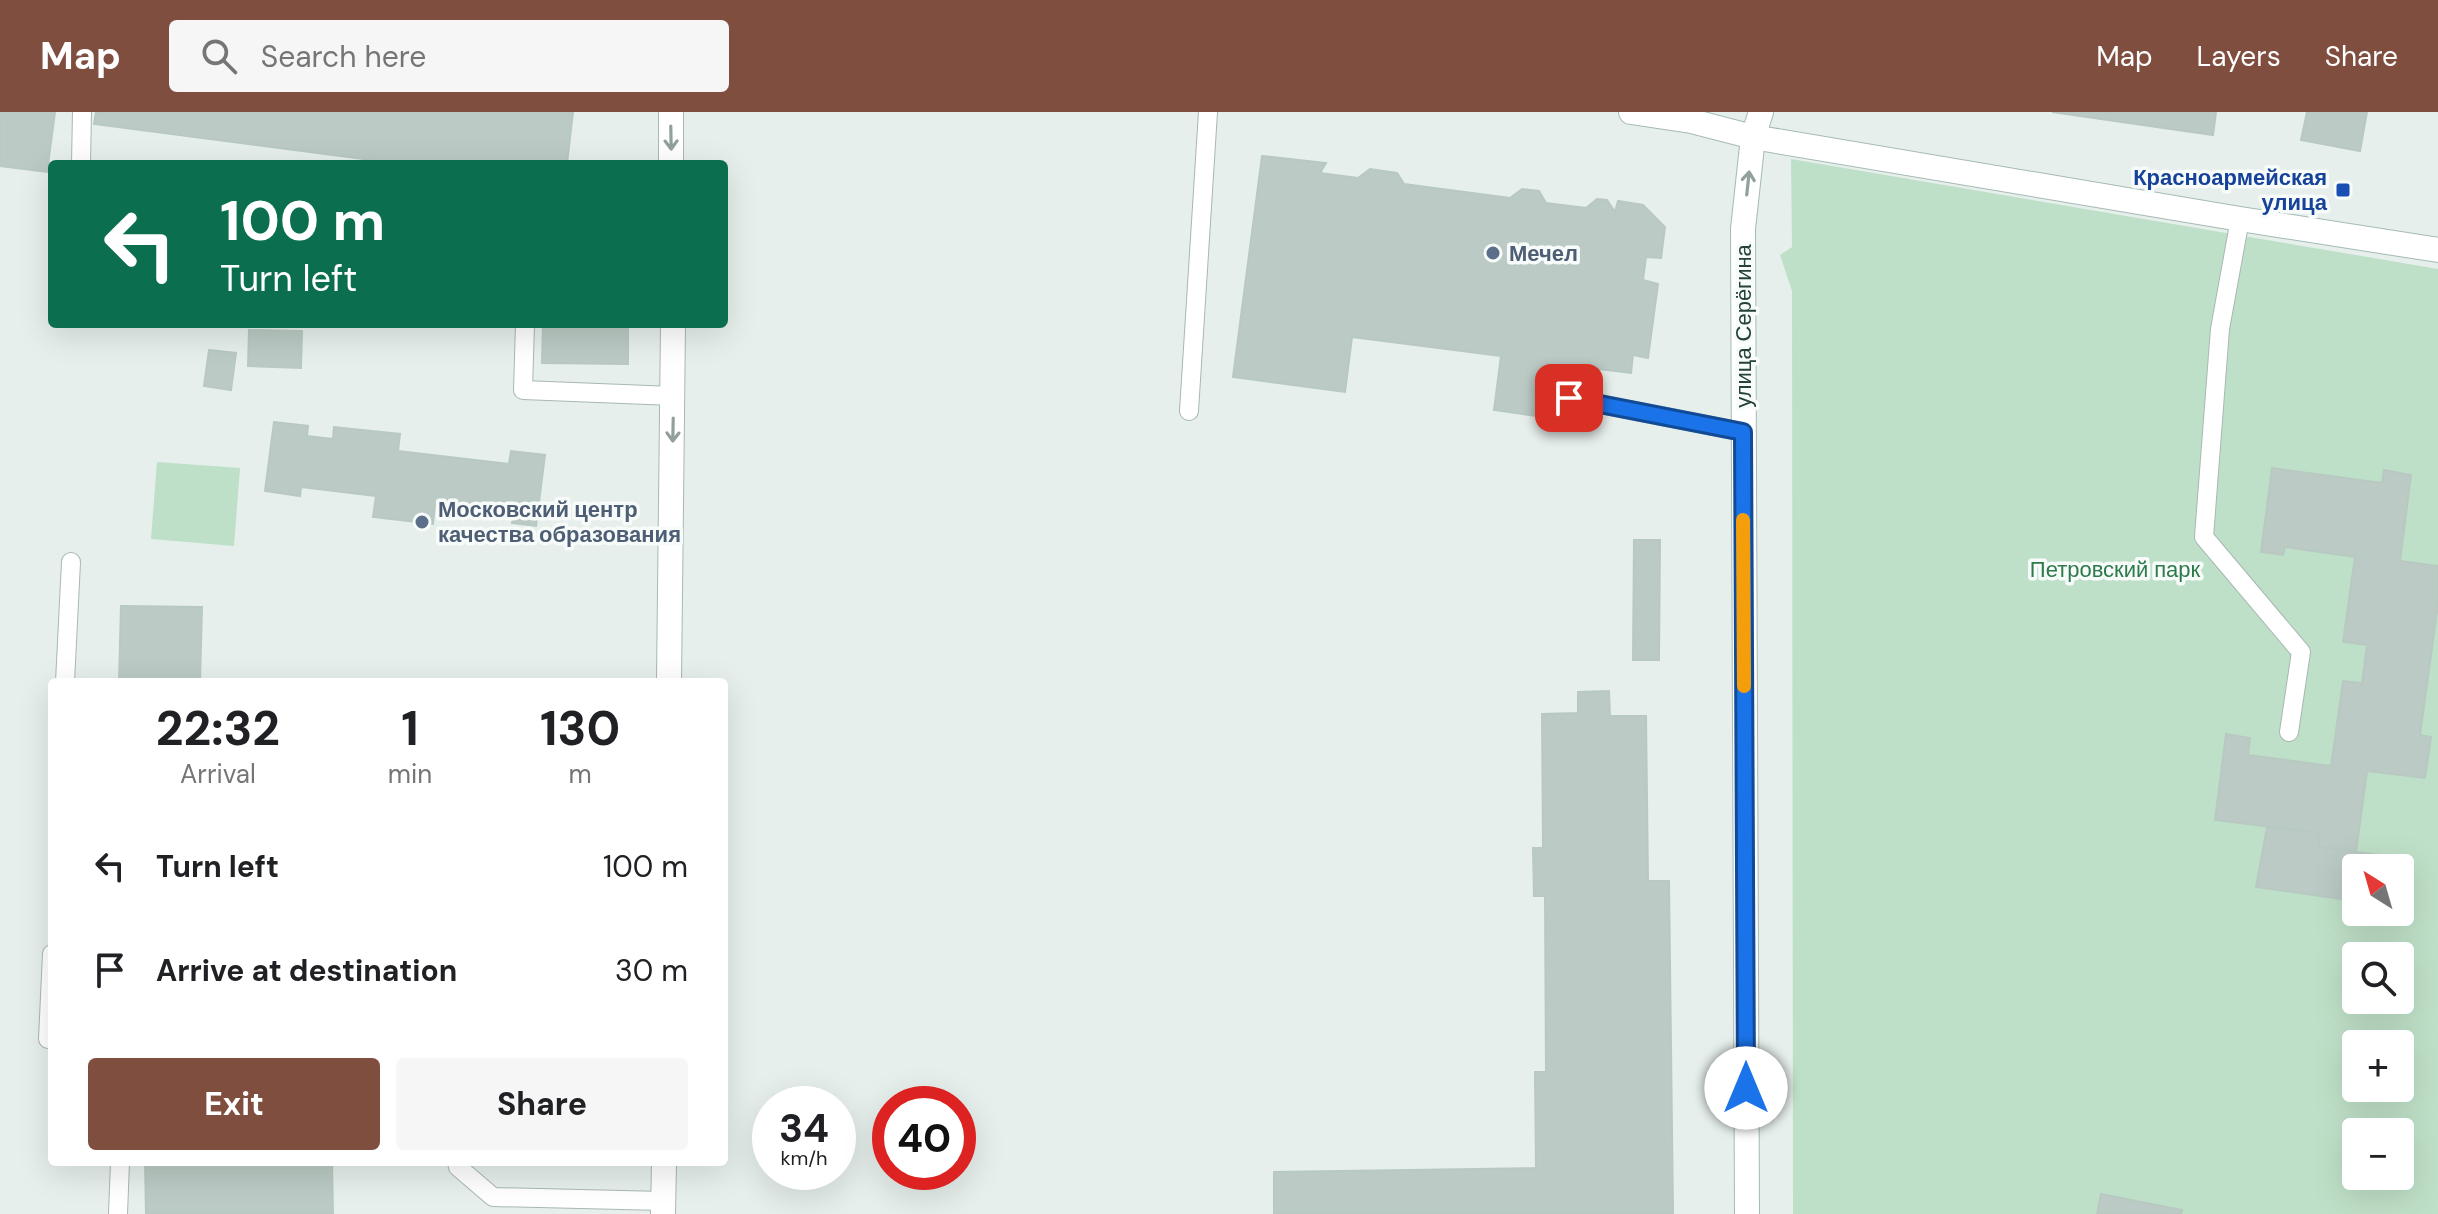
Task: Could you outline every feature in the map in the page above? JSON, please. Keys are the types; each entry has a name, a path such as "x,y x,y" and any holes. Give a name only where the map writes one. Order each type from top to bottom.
{"street":[{"path":"671,112 671,160"},
{"path":"1631,112 1691,121 1753,137 2438,250"},
{"name":"улица Серёгина","path":"1747,1214 1743,229 1753,137 1761,112"},
{"path":"669,678 673,328"},
{"path":"663,1208 664,1166"}],"lane":[{"path":"81,160 82,112"},
{"path":"1189,411 1208,112"},
{"path":"2240,219 2220,329 2204,537 2301,652 2289,732"},
{"path":"525,328 523,390 673,396"},
{"path":"1569,398 1743,432"},
{"path":"65,678 71,562"},
{"path":"118,1214 120,1166"},
{"path":"458,1166 493,1197 663,1208"}],"green space":[{"name":"Петровский парк","path":"1791,159 2438,269 2438,1214 1793,1214 1792,291 1780,255 1792,247"},
{"path":"157,462 240,468 234,546 151,539"}],"building":[{"path":"0,112 55,112 47,172 0,166"},
{"path":"96,112 573,112 567,160 371,160 94,124"},
{"path":"2052,112 2216,112 2213,135"},
{"path":"2307,112 2367,112 2360,151 2301,140"},
{"path":"1262,156 1326,163 1320,173 1358,178 1370,169 1397,173 1404,184 1510,198 1522,189 1539,191 1546,203 1586,208 1597,199 1607,200 1615,212 1618,201 1643,205 1665,227 1661,258 1646,257 1643,280 1658,284 1648,358 1633,355 1631,373 1565,365 1558,419 1494,410 1501,356 1352,337 1345,392 1233,377"},
{"path":"543,328 628,328 628,364 542,363"},
{"path":"249,330 302,331 301,368 248,366"},
{"path":"209,350 236,353 231,390 204,386"},
{"path":"274,422 308,426 307,436 333,439 334,427 400,434 398,451 509,464 511,451 545,455 536,526 512,523 514,514 435,505 433,524 373,517 376,496 301,487 300,496 265,491"},
{"path":"2272,468 2382,483 2384,470 2411,475 2400,561 2438,566 2438,604 2420,735 2431,737 2425,778 2367,771 2356,852 2318,847 2320,833 2215,820 2226,734 2250,738 2248,755 2331,766 2343,681 2362,683 2367,645 2343,642 2355,557 2285,547 2283,555 2261,552"},
{"path":"1634,540 1660,540 1659,660 1633,660"},
{"path":"121,606 202,607 200,678 119,678"},
{"path":"1609,691 1610,716 1646,716 1648,881 1669,881 1673,1214 1274,1214 1274,1172 1536,1168 1535,1072 1546,1072 1545,896 1534,896 1533,848 1543,848 1542,714 1578,713 1578,692"},
{"path":"2267,827 2320,833 2318,847 2373,854 2342,854 2342,899 2256,887"},
{"path":"145,1166 332,1166 333,1214 146,1214"},
{"path":"2101,1194 2182,1210 2181,1214 2097,1214"}],"slow traffic":[{"path":"1743,520 1744,686"}],"place":[{"name":"Красноармейская улица","path":"2343,190"},
{"name":"Мечел","path":"1493,253"},
{"name":"Московский центр качества образования","path":"422,522"}],"route":[{"path":"1569,398 1743,432 1746,1088"}]}
